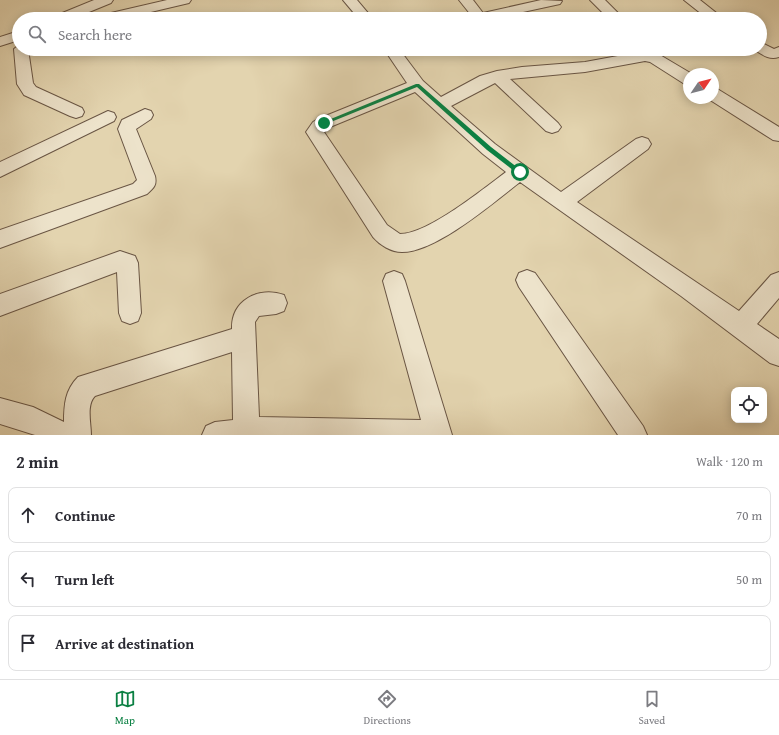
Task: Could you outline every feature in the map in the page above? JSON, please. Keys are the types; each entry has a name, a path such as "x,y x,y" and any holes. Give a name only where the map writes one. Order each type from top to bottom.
{"street":[{"path":"77,12 106,0"},
{"path":"133,12 184,0"},
{"path":"350,0 360,12"},
{"path":"466,0 472,12"},
{"path":"597,0 610,12"},
{"path":"691,0 707,12"},
{"path":"505,12 555,2"},
{"path":"0,42 12,38"},
{"path":"0,42 12,40"},
{"path":"767,51 773,54 779,52"},
{"path":"22,56 25,84 30,91 76,112"},
{"path":"396,56 408,75 417,85 489,149 779,354"},
{"path":"440,105 486,80 497,76 522,72 586,68 636,56"},
{"path":"653,56 683,74"},
{"path":"497,76 552,127"},
{"path":"417,85 324,123 318,126 315,132 380,231 389,240 402,243 417,241 434,232 520,172"},
{"path":"719,98 779,135"},
{"path":"0,239 130,192 147,183 146,176 127,129 128,124 145,115"},
{"path":"0,170 108,117"},
{"path":"562,202 642,144"},
{"path":"0,305 120,261 127,263 128,267 130,313"},
{"path":"527,280 634,435"},
{"path":"215,435 269,429 312,433 408,432 438,435 394,281"},
{"path":"741,326 779,282"},
{"path":"247,432 244,313 252,306 276,303"},
{"path":"0,411 33,420 65,435 77,405 80,393 87,386 244,337"}],"route":[{"path":"324,123 417,85 489,149 520,172"}]}
